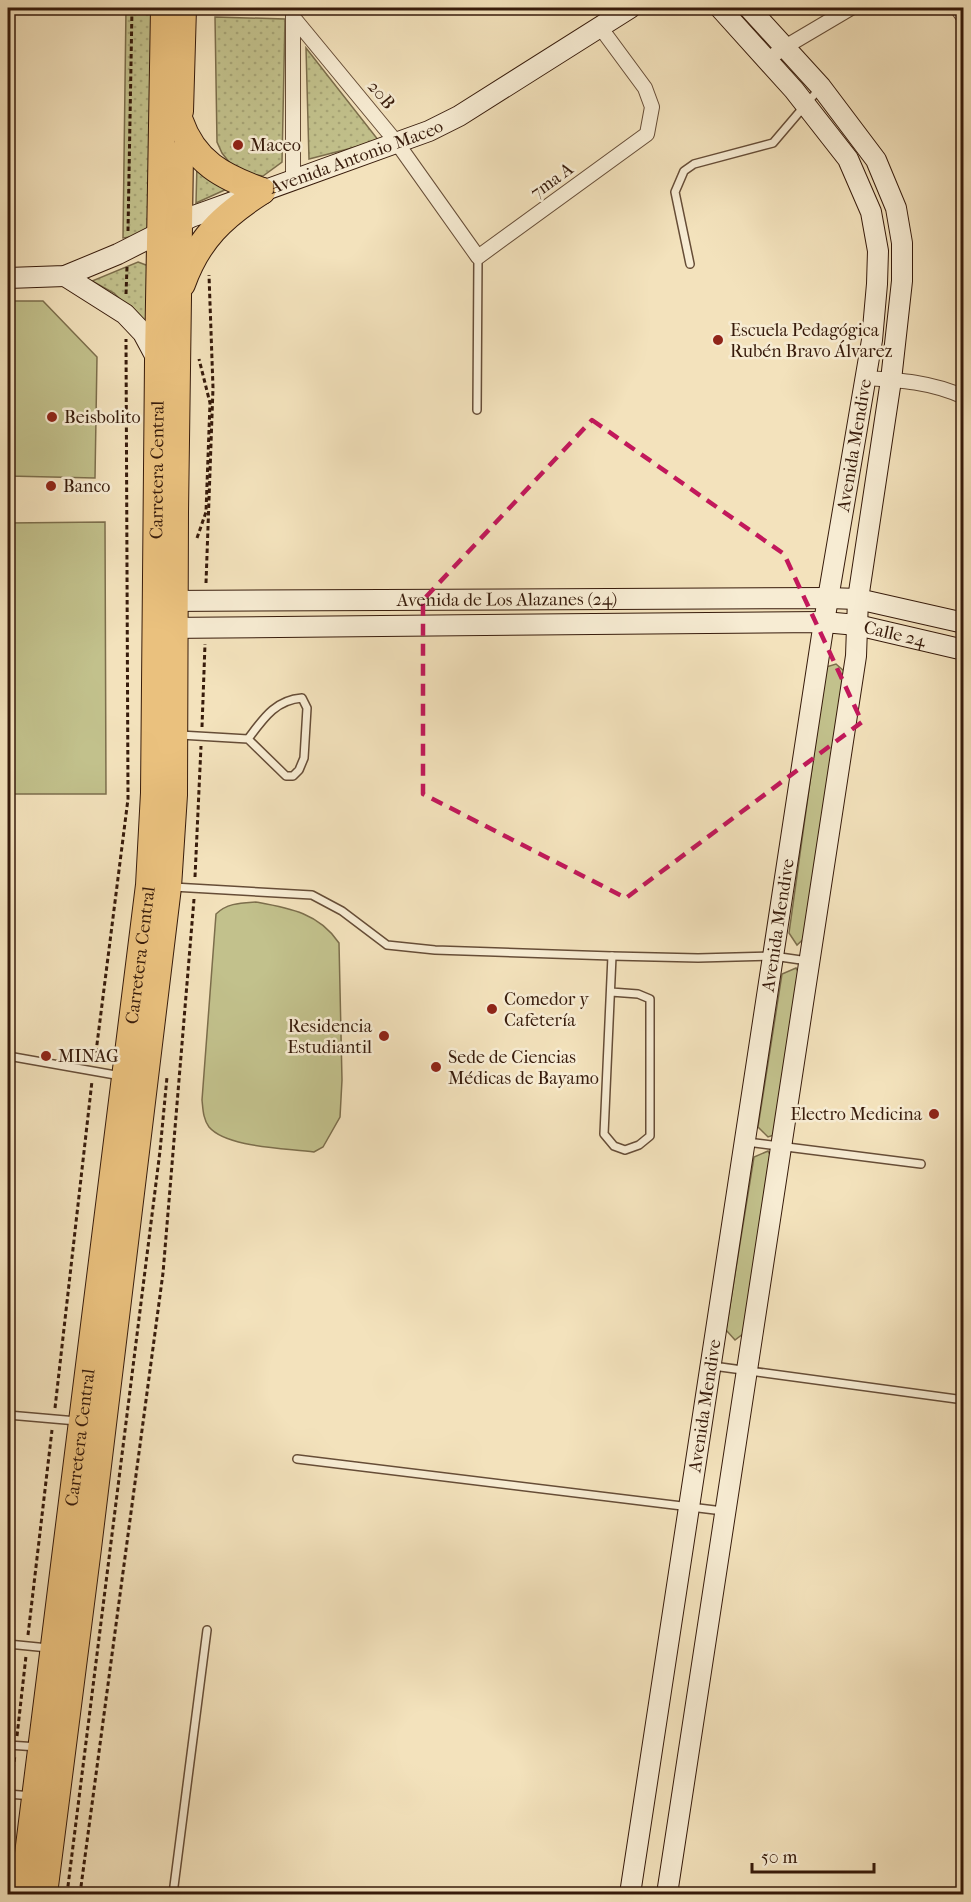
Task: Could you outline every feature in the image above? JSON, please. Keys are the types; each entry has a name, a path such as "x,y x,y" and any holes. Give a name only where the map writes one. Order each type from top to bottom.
{"highway":[{"name":"Carretera Central","path":"159,886 154,793 165,628 178,304 169,228 164,8"},
{"name":"Carretera Central","path":"166,601 158,361 180,121 183,8"},
{"path":"180,121 192,148 206,161 234,181 262,191"},
{"path":"178,304 183,282 195,256 212,231 234,209 262,191"},
{"name":"Carretera Central","path":"24,1894 27,1796 52,1748 159,886 174,795 175,735 165,628"},
{"name":"Carretera Central","path":"27,1796 44,1894"}],"street":[{"name":"Avenida Antonio Maceo","path":"66,276 169,228 293,179 397,143 459,116 630,8"},
{"name":"Avenida Mendive","path":"630,1894 824,622 872,340 878,250 872,212 848,159 768,60 720,8"},
{"name":"Avenida Mendive","path":"668,1894 856,656 858,599 891,380 902,281 902,243 896,208 876,160 821,87 749,8"},
{"path":"768,60 784,47 851,8"},
{"path":"957,8 963,18"},
{"path":"293,12 293,179"},
{"name":"20B","path":"293,12 397,143 478,257"},
{"name":"7ma A","path":"478,257 647,134 652,107 645,88 600,27"},
{"path":"8,278 66,276 125,314 142,333 158,361"},
{"path":"865,378 923,383 963,397"},
{"name":"Avenida de Los Alazanes (24)","path":"166,601 858,599"},
{"name":"Calle 24","path":"858,599 963,623"},
{"name":"Avenida de Los Alazanes (24)","path":"165,628 824,622"},
{"name":"Calle 24","path":"824,622 857,625 963,650"}],"lane":[{"path":"690,264 675,192 684,171 694,164 772,143 821,87"},
{"path":"477,410 478,257"},
{"path":"175,735 248,739 286,776 293,776 304,759 307,708 302,698 290,699 271,709 248,739"},
{"path":"159,886 312,895 342,911 387,945 435,950 612,956 698,958 773,956 809,961"},
{"path":"610,992 638,993 650,999 650,1136 639,1145 625,1150 614,1146 604,1134 610,992 612,956"},
{"path":"8,1056 93,1072 135,1077"},
{"path":"745,1141 921,1164"},
{"path":"711,1365 963,1400"},
{"path":"8,1415 93,1423"},
{"path":"297,1460 726,1511"},
{"path":"173,1894 207,1630"},
{"path":"8,1644 64,1650"},
{"path":"8,1745 52,1748"}],"path":[{"path":"8,1818 27,1796 16,1745 93,1072 128,799 125,314 132,8"}],"highlighted area":[{"path":"592,420 784,554 862,722 626,898 423,794 423,600"}],"shaded area":[{"path":"126,8 159,8 151,227 137,236 123,238"},
{"path":"215,17 285,19 282,162 263,176 237,172 222,153 217,142"},
{"path":"306,48 379,141 309,159"},
{"path":"197,164 229,188 196,203"},
{"path":"138,262 154,268 153,333 114,293 92,281"},
{"name":"Beisbolito","path":"8,301 43,301 97,357 95,478 8,476"},
{"path":"105,522 106,794 8,794 8,523"},
{"path":"836,664 844,671 811,932 797,945 789,933 826,667"},
{"path":"256,902 313,918 339,943 342,1080 340,1117 323,1147 314,1152 258,1146 229,1139 209,1127 204,1117 202,1100 216,914 220,910 240,903"},
{"path":"796,968 802,978 780,1133 768,1137 758,1127 782,974"},
{"path":"768,1151 774,1161 748,1330 735,1340 726,1330 754,1157"}],"place":[{"name":"Maceo","path":"238,145"},
{"name":"Escuela Pedagógica Rubén Bravo Álvarez","path":"718,340"},
{"name":"Beisbolito","path":"52,417"},
{"name":"Banco","path":"51,486"},
{"name":"Comedor y Cafetería","path":"492,1009"},
{"name":"Residencia Estudiantil","path":"384,1036"},
{"name":"MINAG","path":"46,1056"},
{"name":"Sede de Ciencias Médicas de Bayamo","path":"436,1067"},
{"name":"Electro Medicina","path":"934,1114"}]}
